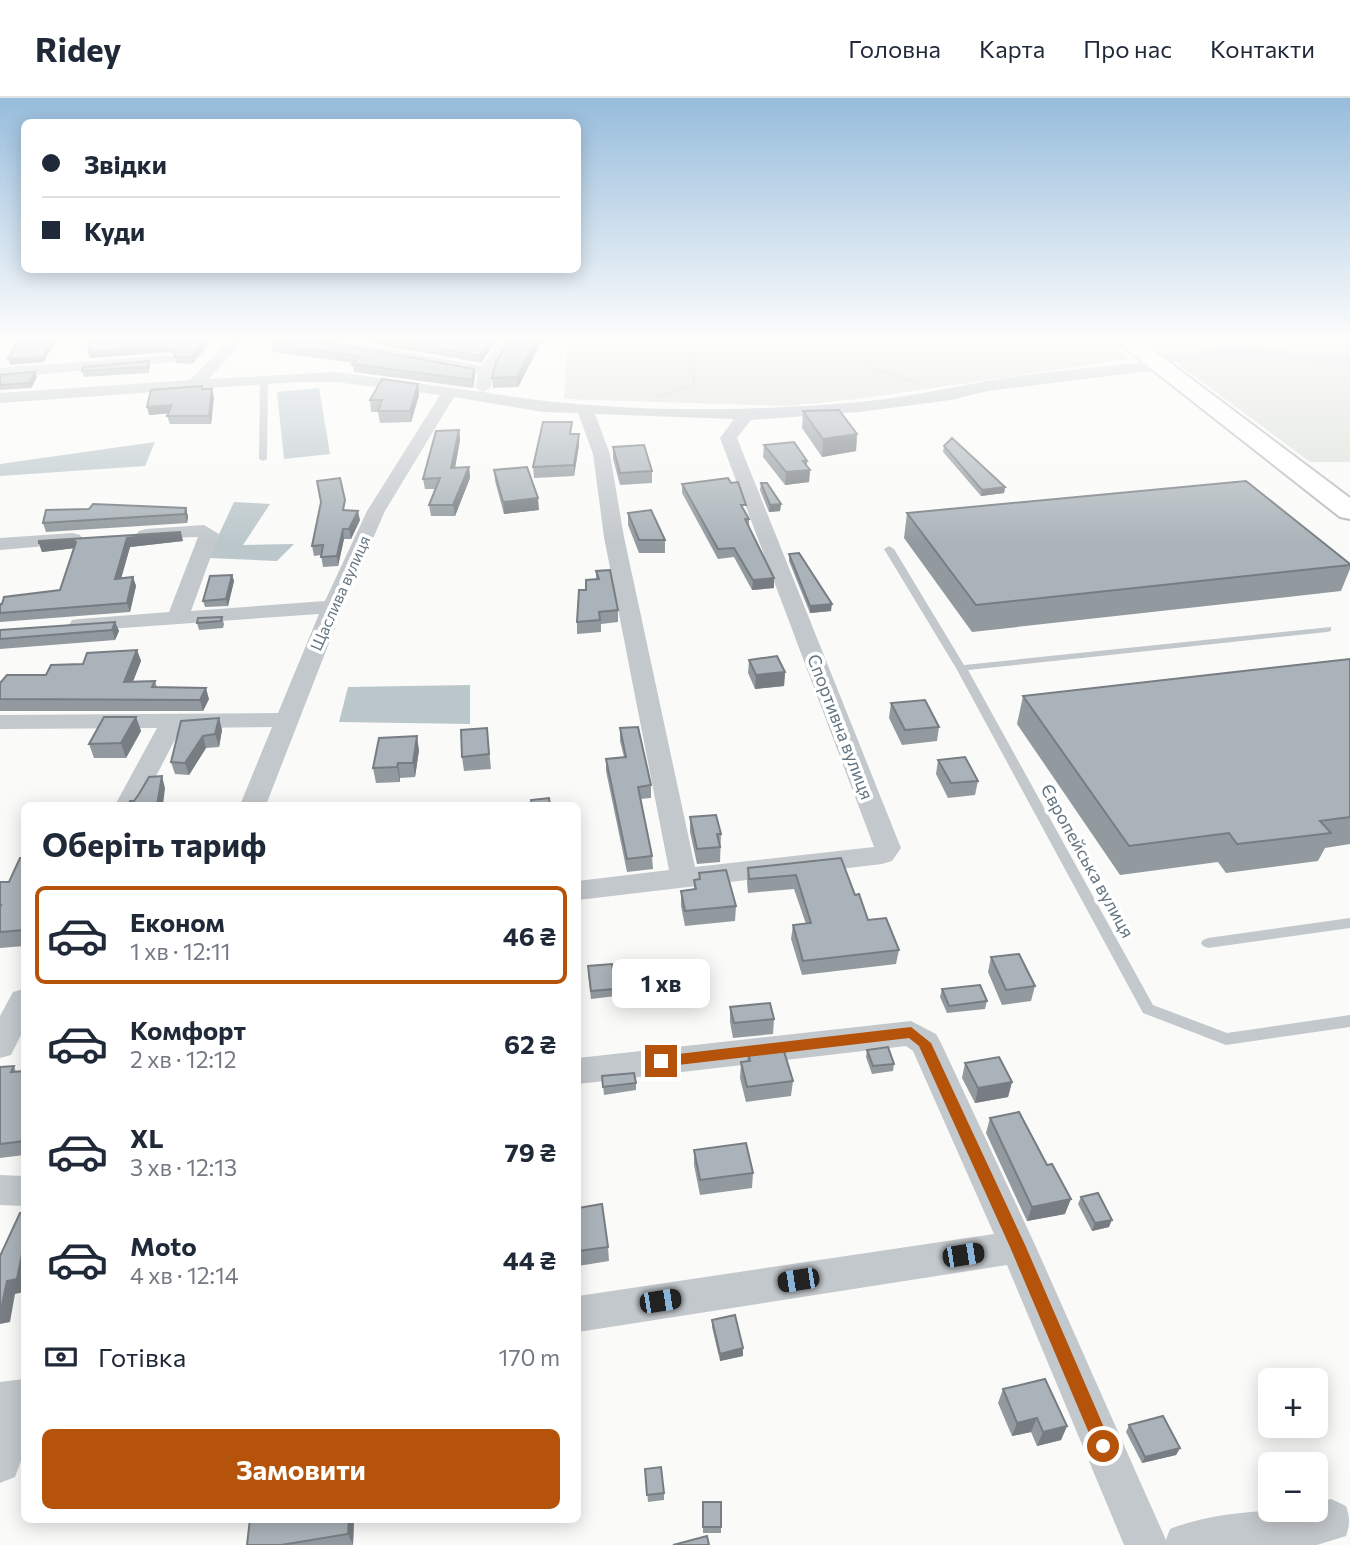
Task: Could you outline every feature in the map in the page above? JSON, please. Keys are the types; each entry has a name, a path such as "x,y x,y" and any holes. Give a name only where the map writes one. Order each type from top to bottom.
{"highway":[{"path":"1216,409 1350,511"}],"street":[{"name":"Щаслива вулиця","path":"254,802 333,607 376,511 439,409"},
{"path":"583,409 591,420 604,468 613,532 684,878"},
{"path":"594,409 746,415 837,409"},
{"name":"Спортивна вулиця","path":"581,890 882,855 888,848 728,438 746,415"},
{"path":"122,536 204,531 209,534 178,617"},
{"path":"0,544 95,538"},
{"path":"55,626 333,607"},
{"path":"0,722 286,720"},
{"path":"130,802 172,722"},
{"path":"0,1046 21,1006"},
{"path":"581,1071 911,1033 925,1043 1018,1247 1146,1545"},
{"path":"0,1190 21,1191"},
{"path":"581,1314 1018,1247"},
{"path":"0,1402 21,1399"},
{"path":"0,1462 21,1407"},
{"path":"1186,1545 1331,1521"}],"lane":[{"path":"263,459 264,409"},
{"path":"1321,489 1350,496"},
{"name":"Європейська вулиця","path":"889,550 961,668 1148,1009 1226,1038 1350,1021"},
{"path":"961,668 1327,629"},
{"path":"1208,943 1350,923"}],"path":[{"path":"623,410 627,409"}],"shaded area":[{"path":"279,409 322,409 330,454 284,459"},
{"path":"1238,409 1350,409 1350,462 1310,462"},
{"path":"155,442 145,466 0,476 0,464"},
{"path":"234,502 270,504 243,545 294,544 277,561 208,558"},
{"path":"470,685 470,724 339,722 348,687"}],"building":[{"path":"170,409 210,409 209,416 167,416"},
{"path":"379,409 411,409 410,411 378,411"},
{"path":"839,410 857,434 823,439 803,411"},
{"path":"543,422 572,422 570,434 579,434 574,465 533,467"},
{"path":"459,430 451,468 469,467 453,505 429,505 440,478 423,479 436,431"},
{"path":"952,438 1005,487 982,490 944,446"},
{"path":"794,442 810,470 786,472 764,445"},
{"path":"644,445 652,471 620,473 613,447"},
{"path":"527,467 538,498 503,502 494,470"},
{"path":"340,478 345,500 343,510 358,511 349,529 343,529 337,556 321,557 323,545 312,546 321,502 317,481"},
{"path":"728,478 731,483 738,482 746,505 741,505 749,519 745,519 774,578 753,580 734,548 718,549 682,484"},
{"path":"1246,481 1350,565 976,605 907,513"},
{"path":"761,483 767,483 781,504 770,505"},
{"path":"93,504 186,508 185,514 43,523 46,510 89,509"},
{"path":"651,510 665,540 639,540 628,513"},
{"path":"181,532 127,538 115,579 133,577 127,603 0,613 0,604 4,597 60,590 75,539 39,541"},
{"path":"799,553 832,604 810,606 789,554"},
{"path":"610,570 618,610 599,612 600,620 577,622 579,590 586,590 586,580 599,579 596,571"},
{"path":"232,575 226,599 203,601 210,576"},
{"path":"222,617 221,621 197,623 198,618"},
{"path":"115,622 112,630 0,639 0,630"},
{"path":"137,650 124,682 155,681 152,687 206,688 200,700 0,699 0,683 7,675 46,675 51,665 83,664 87,653"},
{"path":"777,656 785,672 756,675 749,660"},
{"path":"1350,659 1350,817 1320,821 1331,833 1237,844 1229,833 1129,846 1023,696"},
{"path":"925,700 939,727 905,730 891,703"},
{"path":"104,717 136,717 121,743 89,744"},
{"path":"219,718 215,734 203,736 185,763 171,762 181,721"},
{"path":"638,727 651,785 638,787 652,856 627,859 606,759 626,757 620,728"},
{"path":"487,728 489,754 462,757 461,730"},
{"path":"417,736 413,763 373,768 379,738"},
{"path":"965,757 978,781 951,783 938,760"},
{"path":"162,776 158,802 130,802 134,801 149,777"},
{"path":"549,798 550,802 531,802"},
{"path":"716,815 721,834 717,834 720,847 697,849 690,817"},
{"path":"21,858 21,930 0,932 0,882 9,882"},
{"path":"841,858 855,895 859,894 868,920 886,918 899,950 803,961 793,925 811,923 796,875 749,879 748,868"},
{"path":"726,870 736,906 685,911 681,891 696,889 694,880 700,879 699,873"},
{"path":"1019,954 1035,986 1006,990 991,957"},
{"path":"612,964 615,989 591,991 588,966"},
{"path":"980,985 987,1001 949,1006 942,989"},
{"path":"770,1003 774,1019 734,1023 730,1007"},
{"path":"888,1047 894,1064 873,1066 867,1050"},
{"path":"783,1048 793,1081 747,1087 741,1062 750,1061 748,1052"},
{"path":"999,1057 1012,1082 978,1088 965,1063"},
{"path":"14,1066 11,1072 21,1071 21,1141 0,1144 0,1067"},
{"path":"634,1073 636,1083 603,1087 602,1076"},
{"path":"1019,1112 1047,1165 1052,1164 1071,1199 1032,1207 990,1118"},
{"path":"746,1143 753,1173 700,1180 694,1150"},
{"path":"1098,1193 1112,1220 1095,1223 1081,1197"},
{"path":"602,1204 608,1247 581,1251 581,1208"},
{"path":"21,1213 21,1259 17,1279 7,1281 1,1309 0,1309 0,1256"},
{"path":"735,1315 743,1348 720,1354 712,1320"},
{"path":"1045,1379 1067,1426 1043,1432 1037,1418 1017,1423 1003,1389"},
{"path":"1163,1416 1180,1448 1145,1457 1129,1425"},
{"path":"661,1467 664,1493 647,1495 645,1469"},
{"path":"703,1502 721,1502 721,1527 703,1527"},
{"path":"250,1523 349,1523 348,1534 281,1545 247,1545"},
{"path":"707,1536 709,1545 673,1545"}],"route":[{"path":"661,1061 911,1033 925,1043 1018,1247 1103,1446"}]}
